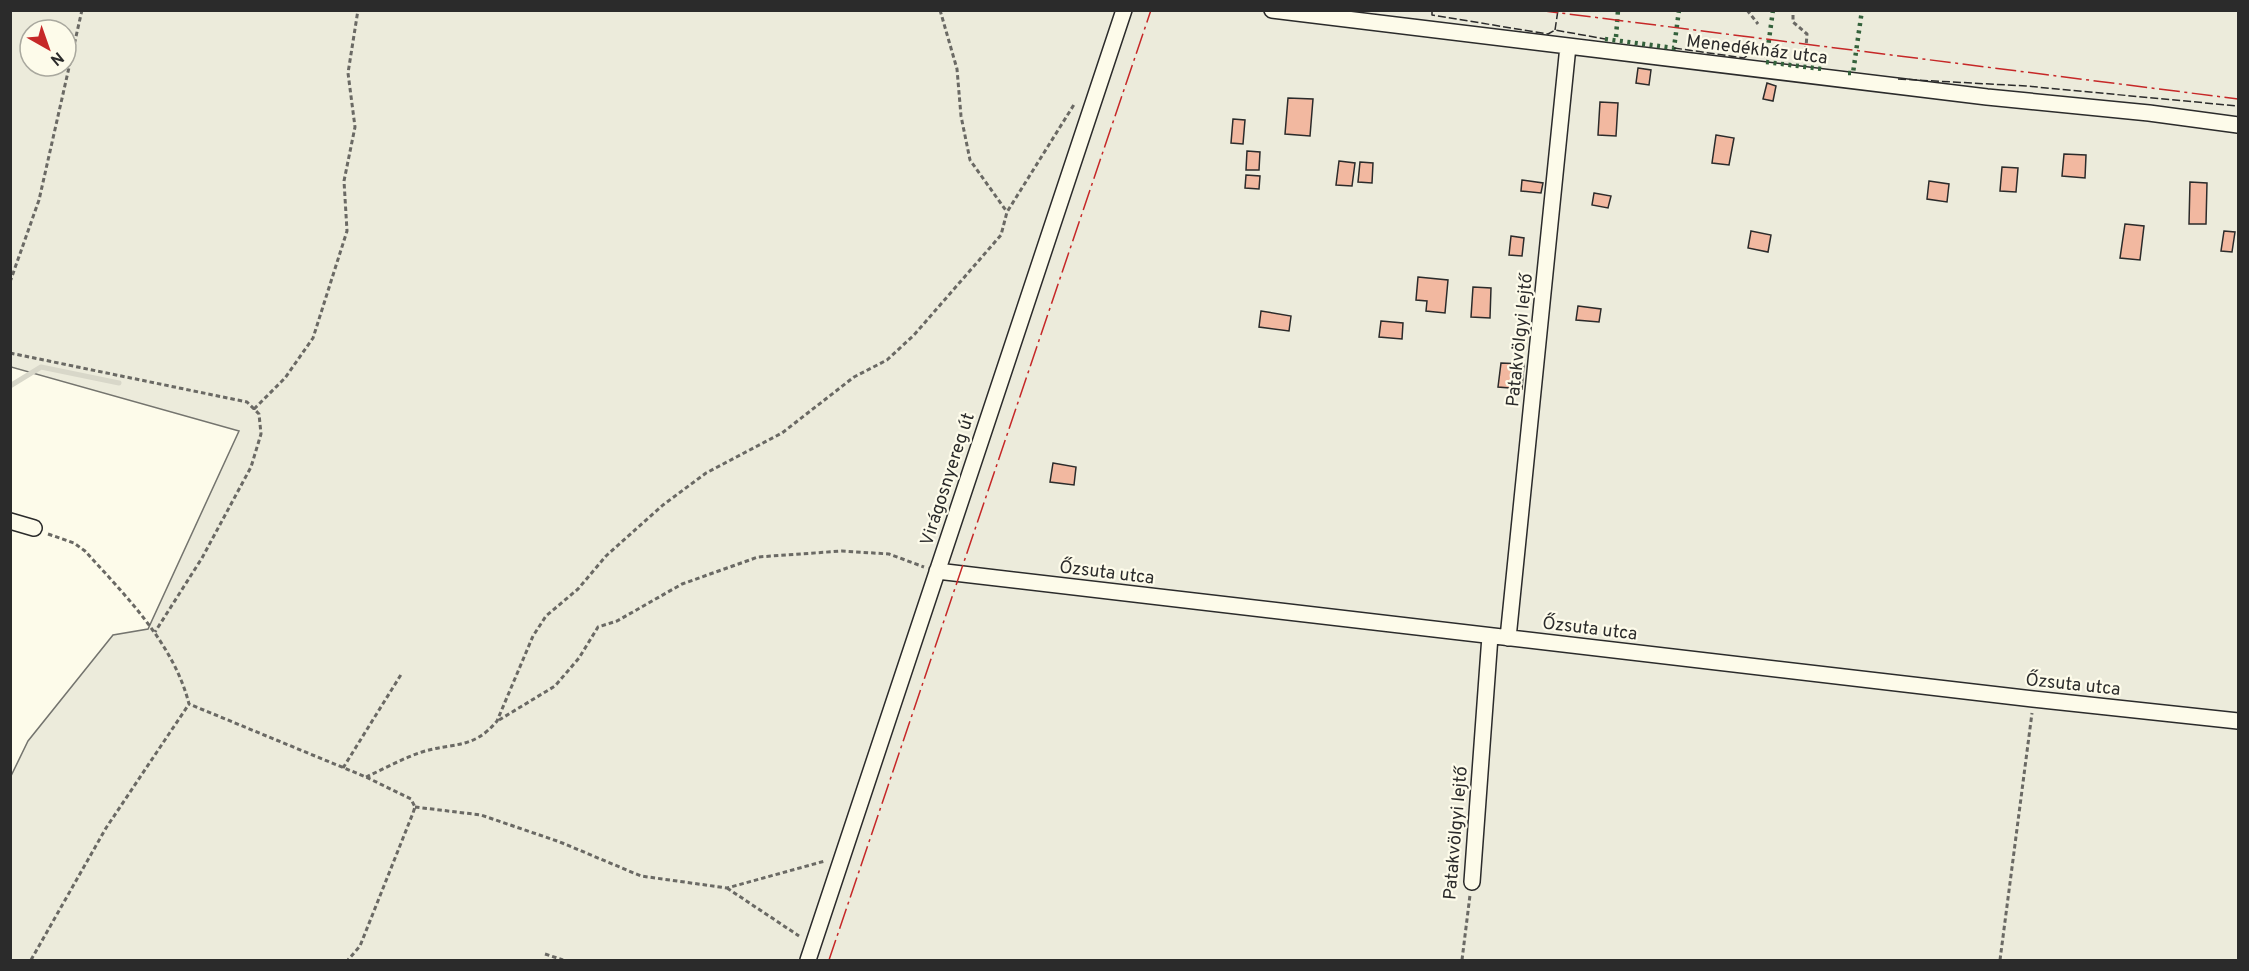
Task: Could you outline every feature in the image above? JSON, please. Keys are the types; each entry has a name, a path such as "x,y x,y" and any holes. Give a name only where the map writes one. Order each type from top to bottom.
{"street":[{"name":"Virágosnyereg út","path":"808,960 1124,10"},
{"name":"Menedékház utca","path":"1272,10 2238,125"},
{"name":"Patakvölgyi lejtő","path":"1508,638 1568,46"},
{"path":"10,521 34,528"},
{"name":"Őzsuta utca","path":"937,571 2238,721"},
{"name":"Patakvölgyi lejtő","path":"1472,882 1490,636"}],"path":[{"path":"10,282 39,200 82,10"},
{"path":"254,409 285,378 313,338 347,231 344,181 354,127 348,73 358,10"},
{"path":"940,10 957,69 961,116 970,160 1007,212"},
{"path":"1747,10 1758,24"},
{"path":"1793,15 1793,22 1807,34 1803,75"},
{"path":"366,777 422,752 472,742 488,733 497,721 533,636 546,616 578,589 606,556 663,505 706,473 782,432 854,377 887,360 914,335 1001,235 1007,212 1076,100"},
{"path":"10,353 247,402 259,414 261,434 251,467 202,558 155,633"},
{"path":"31,960 106,828 189,704 184,684 171,656 155,633 85,551 74,543 34,528"},
{"path":"497,721 555,686 579,658 598,627 617,621 682,584 758,557 842,551 889,554 937,571"},
{"path":"343,768 402,673"},
{"path":"2000,960 2033,699"},
{"path":"189,704 366,777 411,800 415,807"},
{"path":"415,807 481,815 560,842 641,876 727,888 843,855"},
{"path":"348,960 360,946 415,807"},
{"name":"Patakvölgyi lejtő","path":"1462,960 1472,882"},
{"path":"727,888 813,945"},
{"path":"544,954 562,960"}],"shaded area":[{"path":"11,11 2238,11 2238,960 11,960 10,778 28,741 113,635 148,629 239,431 11,367"}],"building":[{"path":"1638,68 1651,70 1649,85 1636,83"},
{"path":"1767,83 1776,86 1773,101 1763,99"},
{"path":"1288,98 1313,99 1310,136 1285,134"},
{"path":"1600,102 1618,103 1616,136 1598,135"},
{"path":"1233,119 1245,120 1243,144 1231,143"},
{"path":"1716,135 1734,138 1729,165 1712,163"},
{"path":"1247,151 1260,152 1259,170 1246,170"},
{"path":"2064,154 2086,155 2085,178 2062,176"},
{"path":"1339,161 1355,163 1352,186 1336,185"},
{"path":"1360,162 1373,163 1372,183 1358,182"},
{"path":"2002,167 2018,168 2016,192 2000,191"},
{"path":"1246,175 1260,176 1259,189 1245,188"},
{"path":"1522,180 1543,183 1541,193 1521,191"},
{"path":"1929,181 1949,184 1947,202 1927,199"},
{"path":"2190,182 2207,183 2206,224 2189,224"},
{"path":"1594,193 1611,196 1608,208 1592,205"},
{"path":"2125,224 2144,226 2140,260 2120,258"},
{"path":"1751,231 1771,235 1768,252 1748,248"},
{"path":"2224,231 2235,232 2232,252 2221,251"},
{"path":"1511,236 1524,238 1522,256 1509,255"},
{"path":"1418,277 1448,280 1445,313 1426,311 1427,301 1416,300"},
{"path":"1473,287 1491,288 1490,318 1471,317"},
{"path":"1578,306 1601,309 1599,322 1576,320"},
{"path":"1261,311 1291,316 1289,331 1259,327"},
{"path":"1381,321 1403,323 1402,339 1379,337"},
{"path":"1501,363 1524,364 1522,389 1498,387"},
{"path":"1053,463 1076,467 1074,485 1050,482"}],"waterway":[{"path":"10,386 41,367 119,383"}],"hedge":[{"path":"1616,37 1618,10"},
{"path":"1605,39 1674,48 1679,10"},
{"path":"1773,10 1766,62 1822,69"},
{"path":"1848,73 1853,73 1862,10"}],"fence":[{"path":"1432,10 1432,15 1548,34 1555,30 1605,39"},
{"path":"1555,30 1558,10"},
{"path":"1674,48 1744,58 1755,47 1768,48"},
{"path":"1898,79 2026,86 2238,106"}],"power":[{"path":"829,960 1151,10"},
{"path":"1537,10 2238,99"}]}
